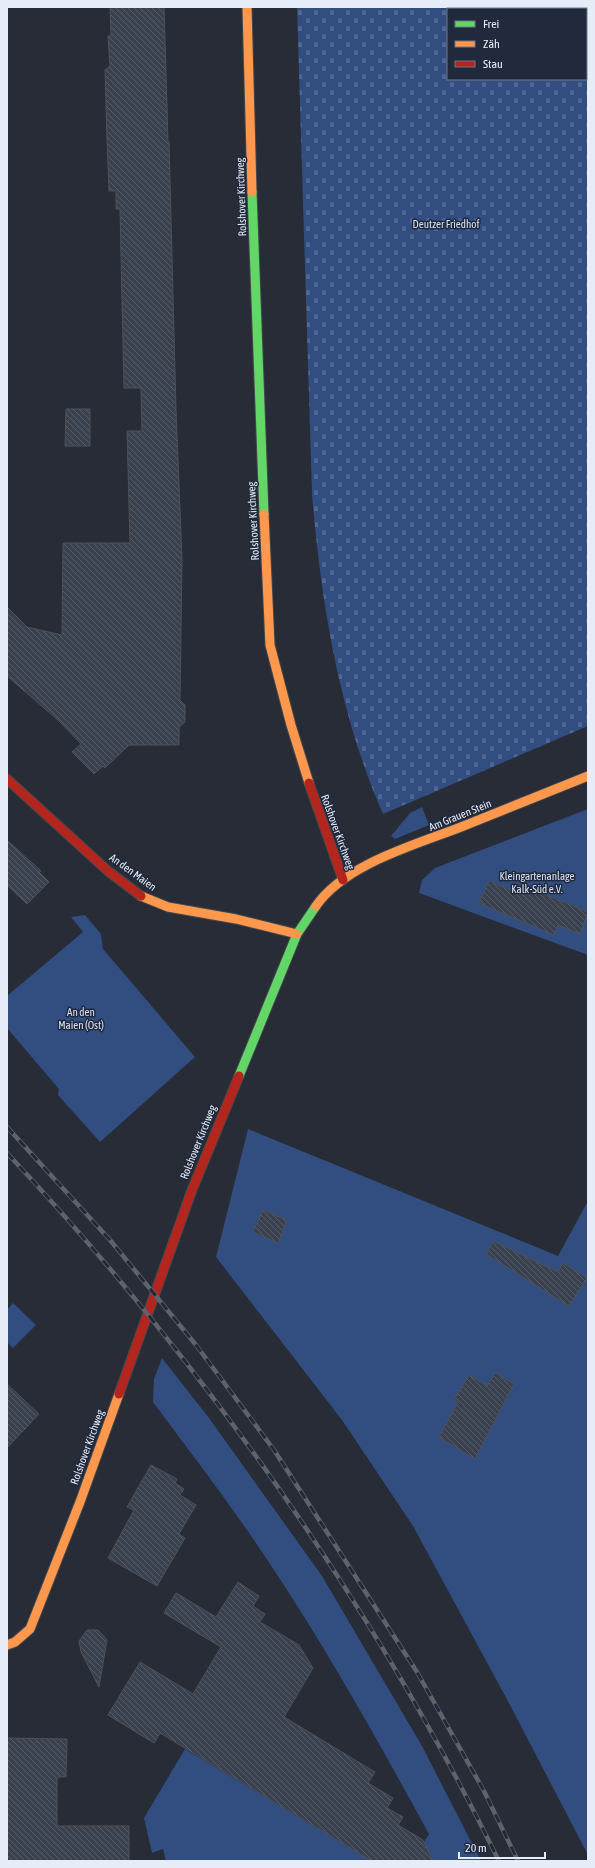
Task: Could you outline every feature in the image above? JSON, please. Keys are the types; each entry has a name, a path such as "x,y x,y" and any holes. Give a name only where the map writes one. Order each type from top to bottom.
{"street":[{"name":"Rolshover Kirchweg","path":"7,1645 15,1642 30,1629 83,1495 192,1190 297,934 323,896 342,880 312,796 291,725 270,644 257,352 248,7"},
{"name":"Am Grauen Stein","path":"342,880 376,862 588,776"},
{"name":"An den Maien","path":"7,779 108,871 145,899 168,907 236,919 297,934"}],"green space":[{"name":"Deutzer Friedhof","path":"297,7 588,7 588,726 383,814 355,737 334,657 316,535 312,494"},
{"path":"422,807 429,825 395,839 391,836 410,813"},
{"name":"Kleingartenanlage Kalk-Süd e.V.","path":"588,809 588,955 419,893 422,880 435,868"},
{"name":"An den Maien (Ost)","path":"85,915 101,934 103,949 195,1057 100,1142 58,1095 59,1089 7,1028 7,996 83,932 71,917"},
{"path":"248,1129 558,1256 588,1201 588,1855 510,1705 413,1526 342,1420 216,1257"},
{"path":"13,1303 36,1325 13,1348 7,1342 7,1310"},
{"path":"162,1358 209,1418 322,1576 422,1746 481,1861 412,1861 429,1834 371,1730 290,1594 226,1500 153,1402 154,1379"},
{"path":"185,1749 372,1861 166,1861 163,1849 152,1853 144,1818"}],"building":[{"path":"110,7 164,7 182,560 180,700 185,705 185,722 179,727 179,745 129,745 105,768 103,766 94,774 72,752 81,744 58,720 7,676 7,607 27,627 62,635 63,543 130,543 127,431 142,431 141,388 124,388 120,209 116,209 116,191 109,191 107,139 105,70 110,66 108,36 111,36"},
{"path":"66,409 90,409 90,446 65,446"},
{"path":"7,840 41,871 39,872 49,882 27,904 7,885"},
{"path":"489,881 524,896 527,887 588,912 580,934 558,925 554,935 479,903"},
{"path":"263,1210 287,1220 278,1243 253,1232"},
{"path":"493,1241 558,1272 563,1263 587,1278 569,1306 486,1254"},
{"path":"495,1373 514,1384 475,1459 439,1437 458,1402 454,1400 469,1375 487,1386"},
{"path":"7,1384 39,1414 7,1448"},
{"path":"151,1465 177,1479 175,1483 184,1489 180,1495 196,1505 179,1534 185,1538 157,1586 108,1558 134,1510 127,1507"},
{"path":"238,1582 259,1596 253,1606 265,1614 260,1622 299,1645 313,1668 284,1717 375,1772 368,1783 393,1798 387,1808 403,1817 398,1825 423,1840 433,1861 372,1861 160,1733 154,1743 108,1715 140,1662 193,1694 221,1647 164,1613 176,1593 216,1617"},
{"path":"87,1630 98,1630 107,1640 99,1687 81,1652 79,1641"},
{"path":"7,1738 67,1739 66,1777 57,1777 57,1826 129,1826 129,1861 7,1861"}],"railway":[{"path":"7,1127 110,1240 196,1345 274,1450 417,1672 484,1791 518,1861"},
{"path":"7,1153 79,1233 149,1316 215,1401 279,1489 339,1579 396,1671 449,1765 499,1861"}],"traffic: fast":[{"path":"252,192 264,514"},
{"path":"239,1076 297,934 316,906"}],"traffic: slow":[{"path":"247,7 252,192"},
{"path":"264,514 270,645 291,725 309,783"},
{"path":"316,906 329,891 344,878 362,867 403,849 588,776"},
{"path":"141,896 168,907 236,919 297,934"},
{"path":"7,1645 15,1642 30,1629 80,1502 119,1394"}],"traffic: jam":[{"path":"7,779 108,871 141,896"},
{"path":"309,783 343,880"},
{"path":"119,1394 192,1190 239,1076"}]}
